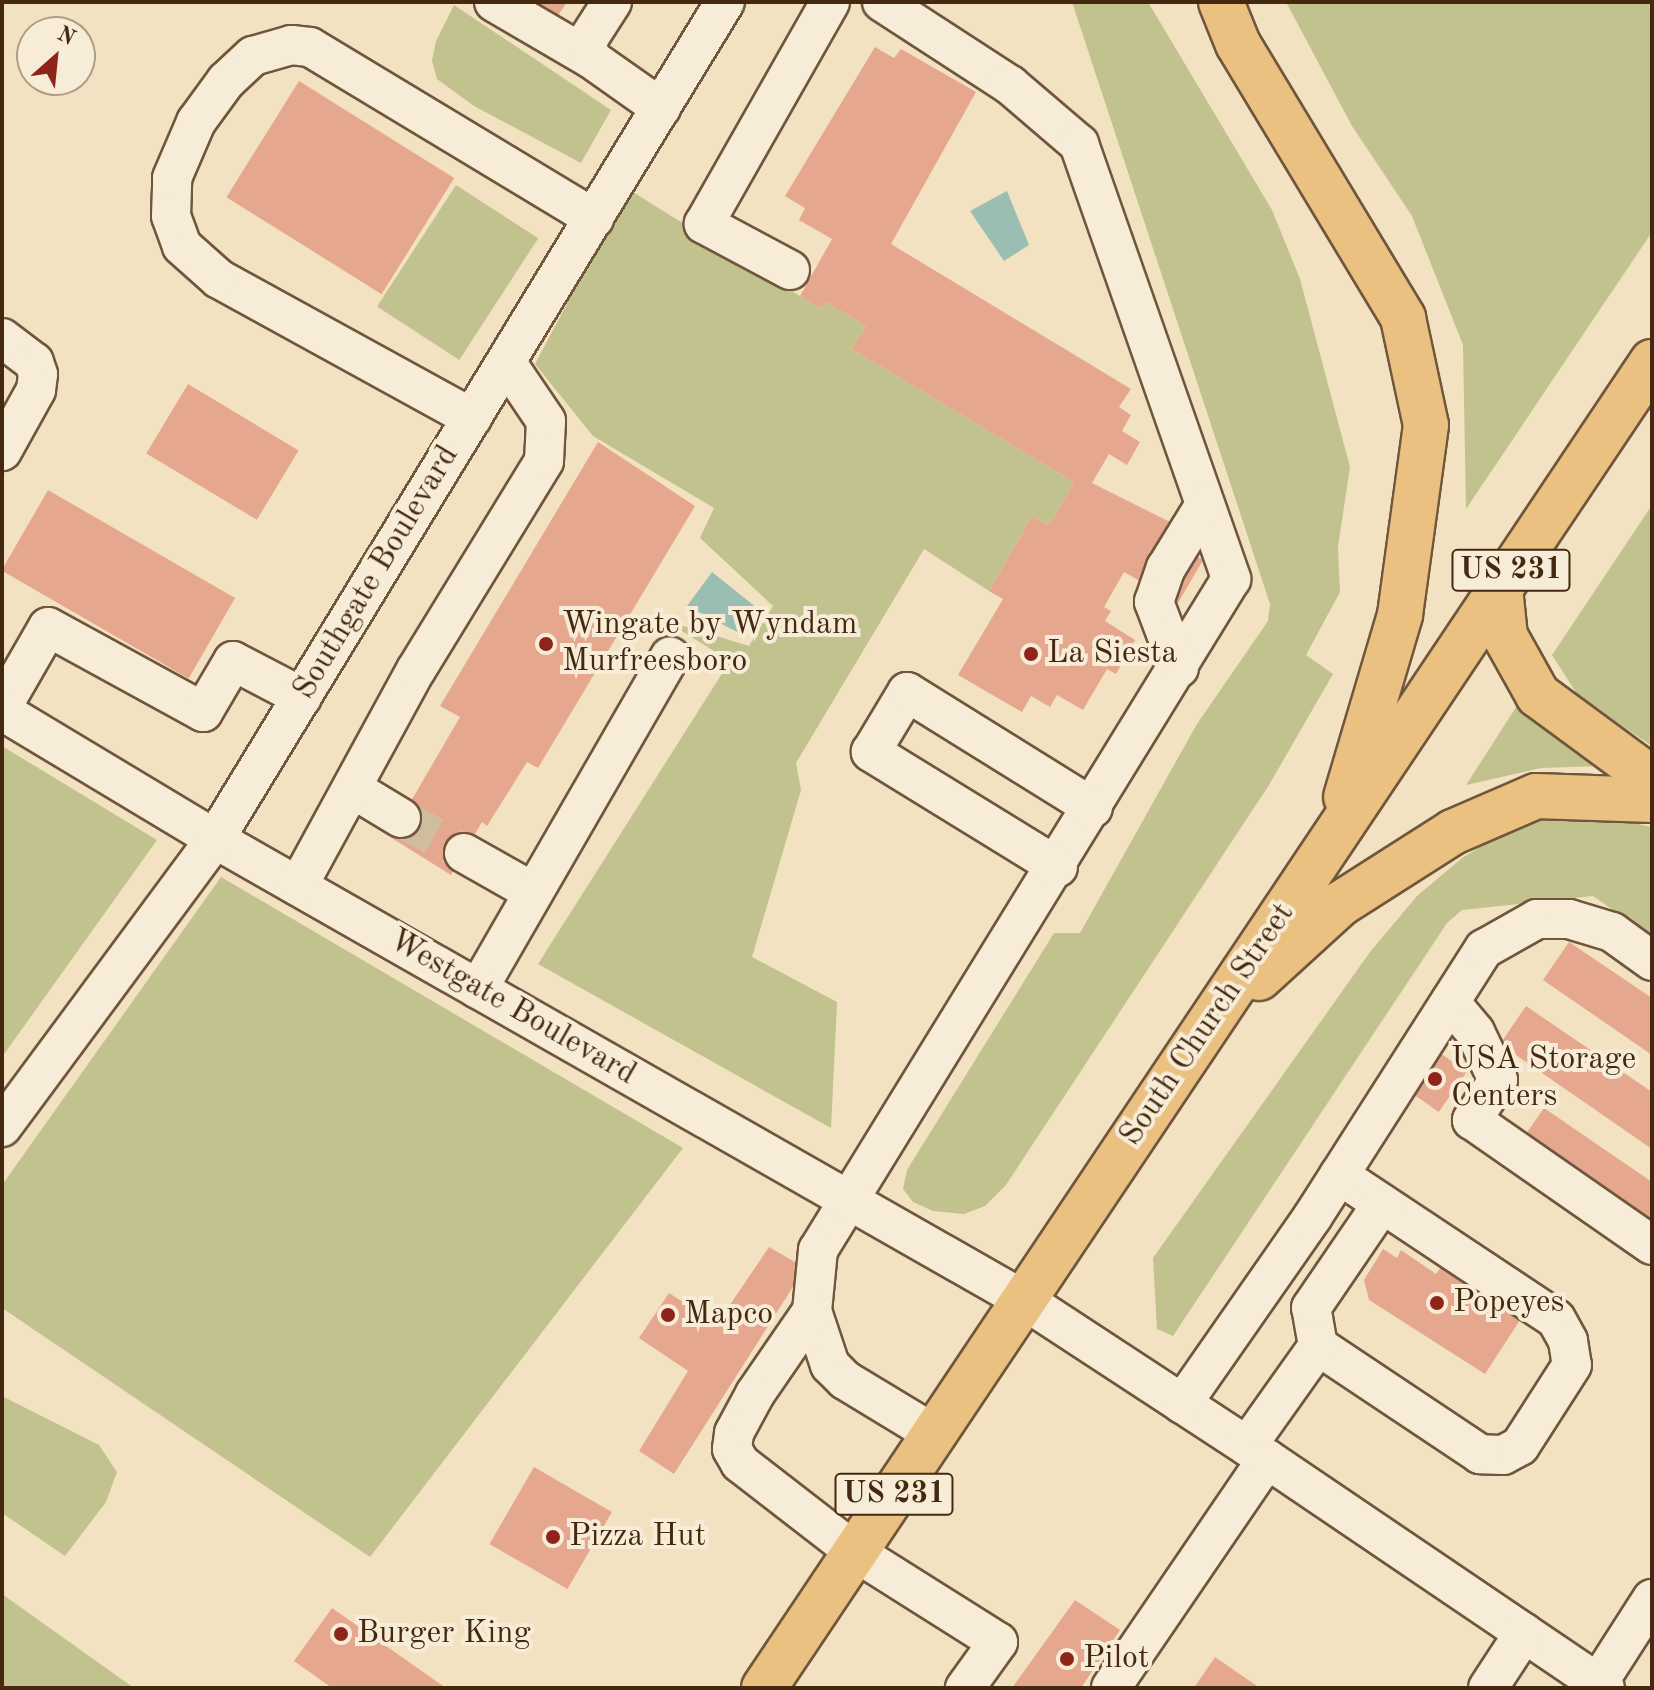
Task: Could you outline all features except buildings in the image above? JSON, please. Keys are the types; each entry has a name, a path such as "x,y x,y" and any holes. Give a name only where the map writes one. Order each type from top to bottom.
{"highway":[{"path":"1221,2 1238,44 1403,318 1426,425 1400,615 1336,834"},
{"name":"South Church Street","path":"764,1688 1652,362"},
{"path":"1500,588 1505,636 1538,695 1652,779"},
{"path":"1207,1026 1340,904 1453,832 1536,796 1652,800"}],"street":[{"path":"494,2 590,58 661,108"},
{"path":"590,58 587,41 612,2"},
{"name":"Southgate Boulevard","path":"2,1127 215,839 725,2"},
{"path":"790,270 704,224 830,2"},
{"path":"882,2 1010,85 1079,144 1231,579 1058,867 818,1250 812,1311 830,1365 845,1380 934,1434"},
{"path":"472,418 219,279 182,246 171,216 172,178 196,122 226,81 253,56 291,45 310,47 594,218"},
{"path":"2,338 34,362 38,374 36,390 2,451"},
{"path":"298,886 416,670 544,461 546,421 506,362"},
{"path":"1179,668 1154,602 1166,568 1204,506"},
{"path":"2,709 48,627 203,712 233,661 302,697"},
{"path":"478,989 670,657"},
{"path":"1058,867 871,752 907,692 1093,808"},
{"name":"Westgate Boulevard","path":"2,709 215,839 1024,1300 1601,1686"},
{"path":"353,789 401,818"},
{"path":"464,853 533,892"},
{"path":"1182,1404 1339,1175 1484,949 1537,919 1569,919 1612,932 1652,961"},
{"path":"1450,1002 1475,1032 1498,1080 1472,1120 1652,1245"},
{"path":"1318,1346 1480,1454 1503,1455 1520,1446 1572,1365 1556,1319 1339,1175"},
{"path":"1111,1688 1257,1453 1318,1346 1311,1308 1382,1204"},
{"path":"812,1311 755,1394 734,1433 732,1449 740,1463 855,1552 998,1642 965,1688"},
{"path":"1601,1686 1652,1599"},
{"path":"1488,1688 1524,1633"}],"green space":[{"path":"1072,2 1148,2 1272,210 1300,279 1350,467 1338,547 1340,592 1306,655 1333,674 1269,785 1006,1185 985,1206 964,1214 933,1211 913,1202 903,1189 907,1170 1054,933 1080,933 1197,724 1268,621 1270,604"},
{"path":"1286,2 1652,2 1652,232 1466,509 1463,345 1412,216 1352,126"},
{"path":"454,5 611,110 581,163 474,106 437,79 432,61 436,41"},
{"path":"456,185 538,238 459,360 377,307"},
{"path":"628,189 822,309 826,302 866,326 852,349 1074,482 1049,525 1032,516 989,591 924,549 796,763 801,790 752,957 837,1002 831,1128 538,964 730,661 664,620 749,646 773,606 700,538 714,508 593,436 535,364"},
{"path":"1652,505 1652,746 1579,697 1552,655"},
{"path":"1522,698 1602,766 1541,768 1466,785"},
{"path":"2,746 157,840 2,1057"},
{"path":"1579,812 1652,827 1652,937 1593,896 1462,910 1447,923 1173,1336 1157,1329 1153,1258 1370,952 1417,896 1462,858 1516,825"},
{"path":"221,877 683,1148 370,1557 2,1308 2,1185"},
{"path":"2,1396 99,1445 117,1472 106,1502 65,1556 2,1513"},
{"path":"2,1594 134,1688 2,1688"}],"water":[{"path":"1007,191 1029,245 1004,261 970,211"},
{"path":"712,572 757,608 743,635 687,606"}],"tunnel":[{"path":"401,818 464,853"}],"place":[{"name":"Wingate by Wyndam Murfreesboro","path":"546,644"},
{"name":"La Siesta","path":"1031,654"},
{"name":"USA Storage Centers","path":"1435,1079"},
{"name":"Popeyes","path":"1437,1303"},
{"name":"Mapco","path":"668,1315"},
{"name":"Pizza Hut","path":"553,1537"},
{"name":"Burger King","path":"341,1634"},
{"name":"Pilot","path":"1067,1659"}]}
